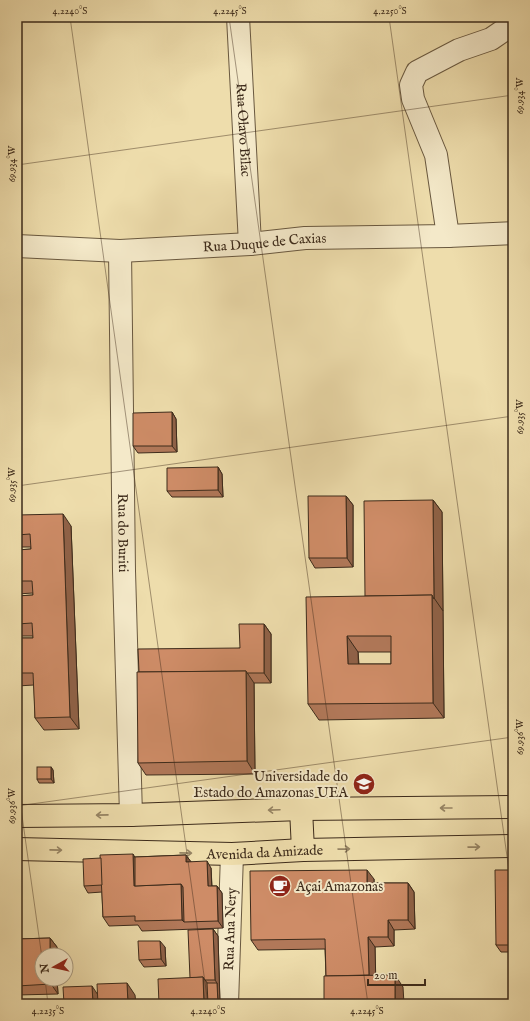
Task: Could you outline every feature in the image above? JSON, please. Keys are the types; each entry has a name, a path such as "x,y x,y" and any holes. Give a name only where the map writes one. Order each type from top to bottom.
{"main road":[{"path":"17,816 130,815 301,809 513,807"},
{"path":"301,809 303,850"},
{"name":"Avenida da Amizade","path":"17,849 232,854 303,850 513,846"}],"street":[{"name":"Rua Olavo Bilac","path":"238,17 250,244"},
{"path":"448,236 436,155 413,99 411,85 417,72 459,50 490,39 513,24"},
{"name":"Rua Duque de Caxias","path":"17,246 120,251 250,244 305,238 448,236 513,233"},
{"name":"Rua do Buriti","path":"120,251 124,571 130,815"},
{"name":"Rua Ana Nery","path":"227,1004 232,854"}],"building":[{"path":"172,412 172,446 133,446 133,413"},
{"path":"218,467 218,490 167,491 167,468"},
{"path":"308,496 346,496 347,558 309,558"},
{"path":"433,500 434,599 432,595 365,596 364,501"},
{"path":"63,514 70,717 35,718 33,673 17,673 17,638 33,638 32,623 17,624 17,596 33,595 32,581 17,581 17,550 31,549 30,534 17,535 17,515"},
{"path":"432,595 433,703 308,704 306,597","holes":["347,636 391,636 391,664 348,664"]},
{"path":"239,624 264,624 264,673 247,673 246,671 139,672 138,649 240,648"},
{"path":"246,671 247,761 138,763 137,672"},
{"path":"37,767 51,767 51,779 37,779"},
{"path":"133,854 134,886 181,884 182,920 135,921 135,916 103,917 100,855"},
{"path":"186,855 186,862 207,861 208,886 217,886 218,921 184,922 183,887 181,884 135,886 135,857"},
{"path":"101,858 102,885 84,886 83,859"},
{"path":"367,870 367,883 408,883 408,920 388,920 388,937 368,937 369,975 326,976 325,939 251,940 250,871"},
{"path":"495,870 513,870 513,945 496,945"},
{"path":"213,929 215,980 205,980 203,977 190,978 188,930"},
{"path":"50,938 50,947 34,947 34,985 17,986 17,939"},
{"path":"138,941 160,941 161,959 139,960"},
{"path":"395,975 395,1004 324,1004 324,976"},
{"path":"203,977 204,1004 159,1004 158,979"},
{"path":"127,983 128,1004 98,1004 97,984"},
{"path":"207,983 217,983 218,1004 208,1004"},
{"path":"92,986 93,1004 64,1004 63,987"}],"place":[{"name":"Universidade do Estado do Amazonas UEA","path":"364,784"},
{"name":"Açai Amazonas","path":"280,886"}]}
